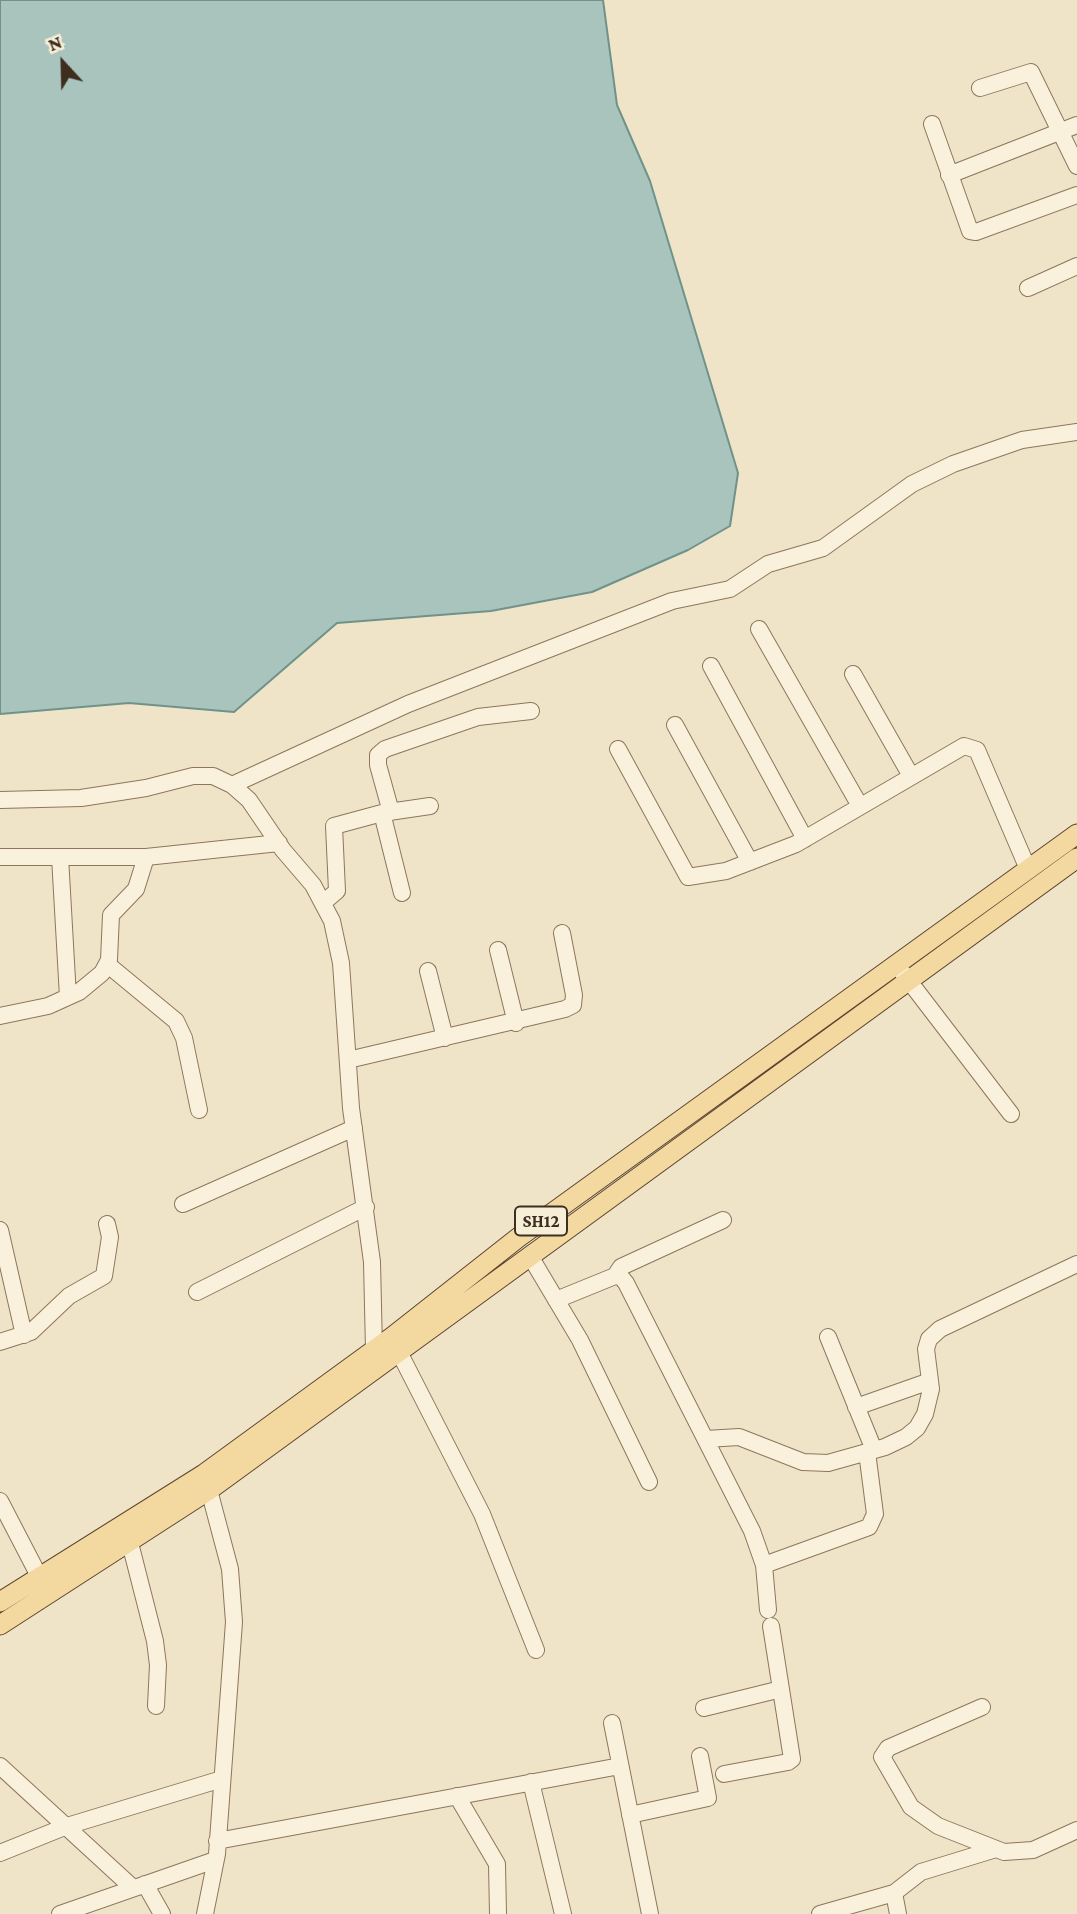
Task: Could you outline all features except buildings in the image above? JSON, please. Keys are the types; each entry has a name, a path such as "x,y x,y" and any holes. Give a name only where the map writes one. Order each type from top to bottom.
{"main road":[{"name":"SH12","path":"0,1602 204,1474 374,1350 519,1237 903,972 1028,869 1077,834"},
{"path":"0,1625 209,1490 530,1256 903,972 1077,858"}],"street":[{"path":"981,88 1031,72 1077,166"},
{"path":"932,124 966,226 976,232 1077,195"},
{"path":"949,175 1077,125"},
{"path":"1028,288 1077,266"},
{"path":"232,785 408,704 672,601 730,589 768,564 823,548 912,484 953,464 1022,440 1077,432"},
{"path":"759,629 860,806"},
{"path":"711,666 805,839"},
{"path":"853,674 911,776"},
{"path":"402,893 378,755 385,749 478,717 531,711"},
{"path":"675,725 750,862"},
{"path":"618,750 688,877 726,872 805,839 964,746 976,750 1028,869"},
{"path":"0,800 81,798 146,788 193,775 213,776 232,785 249,800 324,902 341,963 354,1128 372,1262 374,1350"},
{"path":"324,902 337,891 334,826 386,812 430,806"},
{"path":"0,857 146,857 279,843"},
{"path":"0,1015 48,1006 68,997 102,973 107,964 111,915 136,889 146,857"},
{"path":"60,858 68,997"},
{"path":"348,1060 516,1023 573,1004 574,995 562,933"},
{"path":"498,950 516,1023"},
{"path":"107,964 176,1021 184,1038 199,1110"},
{"path":"428,971 445,1038"},
{"path":"903,972 1011,1114"},
{"path":"183,1205 354,1128"},
{"path":"197,1292 366,1207"},
{"path":"615,1276 621,1267 723,1220"},
{"path":"0,1342 24,1335 40,1326 69,1296 104,1276 110,1237 107,1224"},
{"path":"1,1236 24,1335"},
{"path":"530,1256 580,1340 649,1482"},
{"path":"706,1439 739,1437 803,1462 828,1463 871,1451 906,1437 917,1428 925,1414 930,1381 926,1349 929,1339 940,1329 1077,1264"},
{"path":"556,1300 615,1276 621,1277 752,1531 764,1565 769,1618 792,1759 724,1774"},
{"path":"764,1565 869,1527 875,1514 871,1451 828,1337"},
{"path":"399,1352 482,1514 536,1650"},
{"path":"856,1407 930,1381"},
{"path":"205,1914 217,1841 234,1622 230,1569 219,1519 209,1490"},
{"path":"0,1501 40,1578"},
{"path":"130,1543 155,1641 158,1665 156,1706"},
{"path":"704,1708 781,1689"},
{"path":"982,1707 888,1748 882,1757 911,1807 924,1818 996,1849 1012,1853 1033,1850 1077,1830"},
{"path":"612,1723 650,1914"},
{"path":"630,1815 708,1798 700,1756"},
{"path":"0,1766 66,1826 139,1886 162,1914"},
{"path":"217,1841 620,1766"},
{"path":"0,1853 66,1826 222,1779"},
{"path":"531,1782 563,1914"},
{"path":"457,1796 497,1864 498,1914"},
{"path":"820,1914 894,1893 921,1872 996,1849"},
{"path":"60,1914 215,1860"},
{"path":"894,1893 898,1914"}],"water":[{"path":"0,0 603,0 617,105 650,181 738,473 730,526 688,550 592,592 491,611 337,623 234,712 129,703 0,714"}]}
